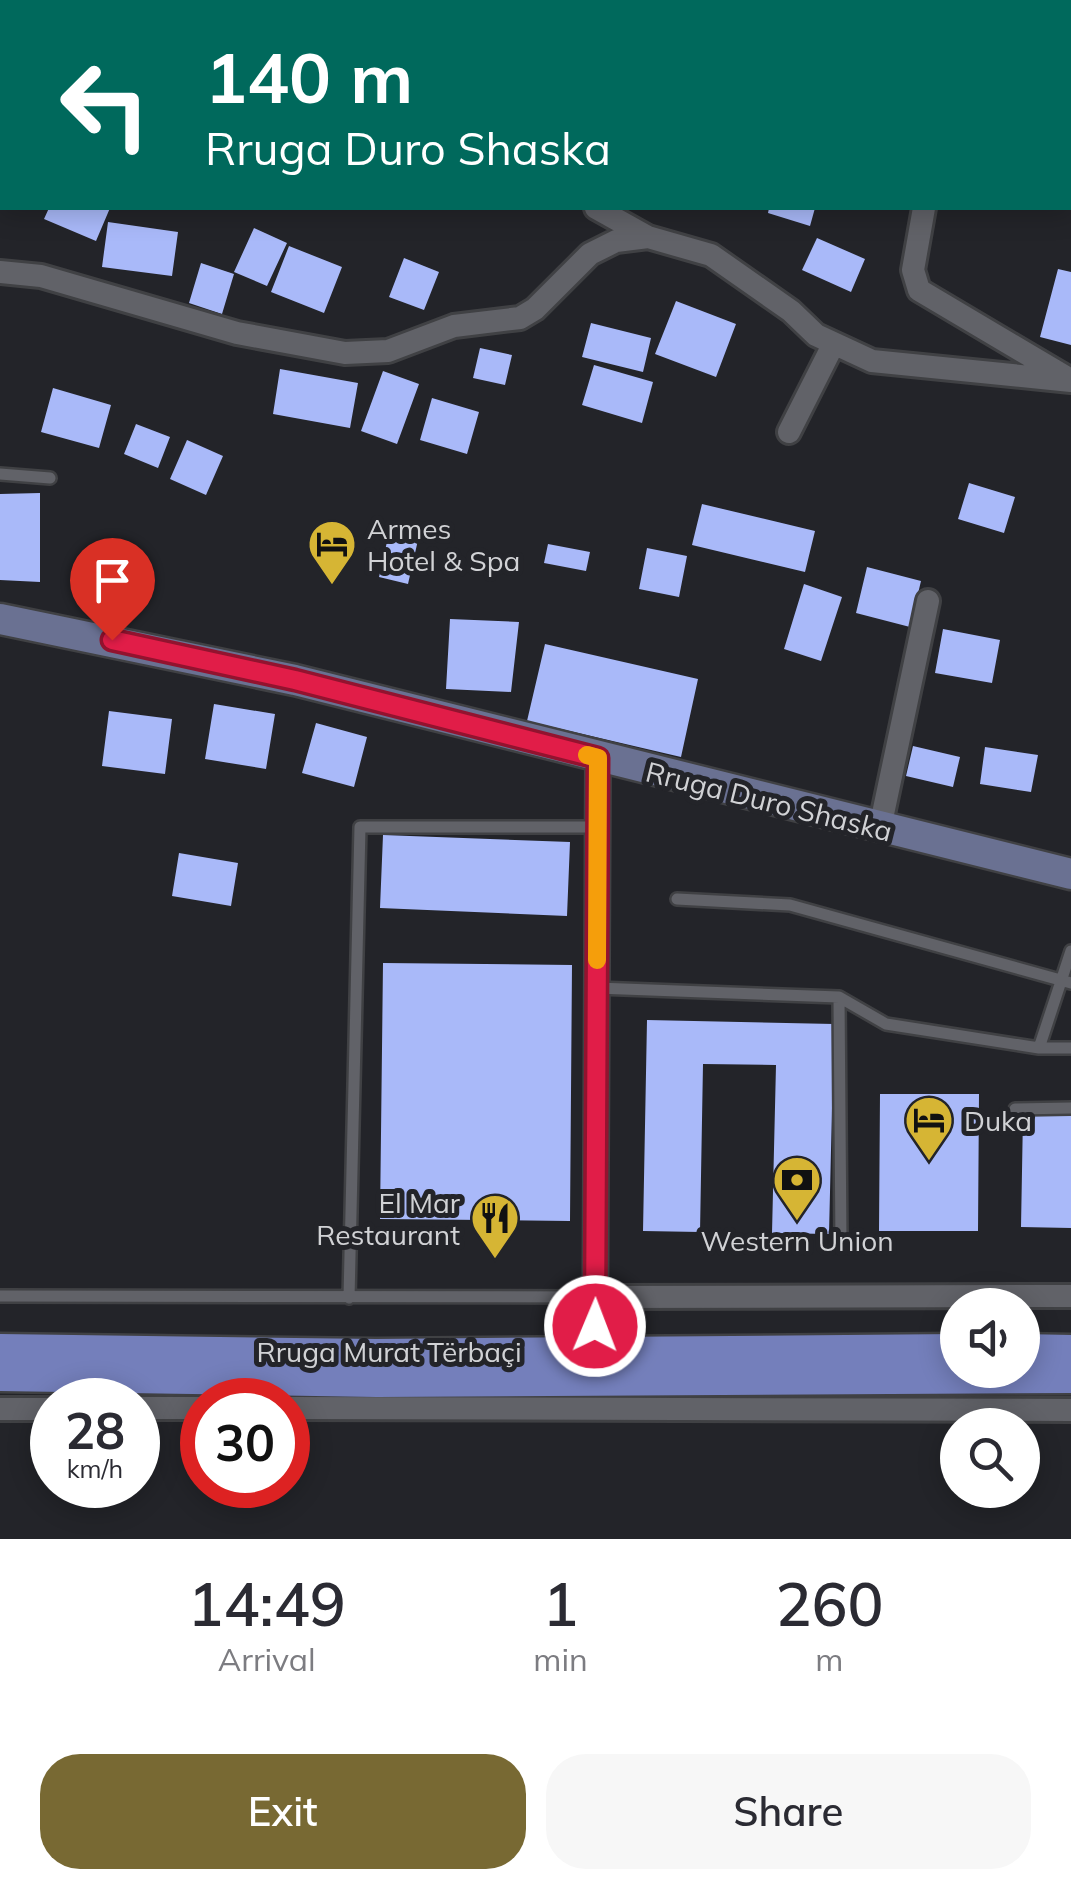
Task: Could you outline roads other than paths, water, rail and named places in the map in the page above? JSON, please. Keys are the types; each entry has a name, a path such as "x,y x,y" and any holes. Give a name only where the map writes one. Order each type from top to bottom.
{"main road":[{"name":"Rruga Duro Shaska","path":"0,619 295,680 1071,874"},
{"name":"Rruga Murat Tërbaçi","path":"0,1349 1071,1378"},
{"path":"1040,1349 1071,1350"},
{"name":"Rruga Murat Tërbaçi","path":"0,1376 595,1366 940,1350"}],"street":[{"path":"600,210 648,237 711,255 833,345 872,361 901,367 1071,380"},
{"path":"924,210 913,270 919,290 1071,380"},
{"path":"0,272 42,276 294,346 345,353 388,351 454,326 520,318 535,309 590,254 616,240 648,237"},
{"path":"789,432 833,345"},
{"path":"880,828 928,602"},
{"path":"595,1366 598,758"},
{"path":"595,1298 1071,1296"},
{"path":"310,1408 1071,1410"},
{"path":"0,1410 30,1409"}],"lane":[{"path":"0,474 50,478"},
{"path":"349,1298 360,827 598,827"},
{"path":"677,899 790,905 1066,983"},
{"path":"1039,1048 1066,983 1071,951"},
{"path":"597,988 839,997 886,1024 1039,1048 1071,1048"},
{"path":"839,997 841,1244"},
{"path":"1015,1108 1071,1108"},
{"path":"0,1296 595,1298"}],"place":[{"name":"Armes Hotel & Spa","path":"332,586"},
{"name":"Duka","path":"929,1162"},
{"name":"Western Union","path":"797,1222"},
{"name":"El Mar Restaurant","path":"495,1260"}]}
